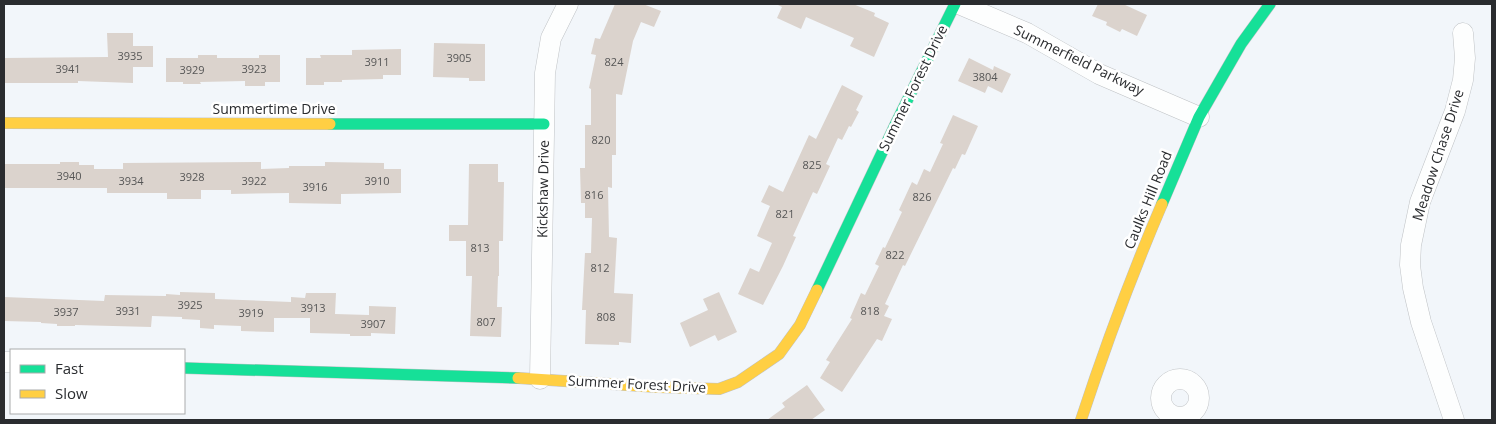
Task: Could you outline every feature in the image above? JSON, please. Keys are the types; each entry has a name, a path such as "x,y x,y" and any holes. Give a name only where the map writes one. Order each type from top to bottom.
{"street":[{"name":"Kickshaw Drive","path":"540,379 544,73 552,38 568,4"},
{"name":"Summer Forest Drive","path":"185,368 540,379 719,389 738,382 779,354 800,325 955,4"},
{"name":"Summerfield Parkway","path":"959,4 1027,33 1099,74 1199,117"},
{"name":"Caulks Hill Road","path":"1081,420 1148,237 1199,117 1241,44 1270,4"},
{"name":"Meadow Chase Drive","path":"1454,420 1421,322 1410,265 1411,245 1420,202 1455,111 1463,80 1463,33"},
{"name":"Summertime Drive","path":"4,124 544,124"}],"building":[{"path":"615,4 643,4 661,11 654,27 641,22 633,41 622,95 616,94 616,155 612,155 612,188 608,187 609,237 617,238 614,293 633,294 631,343 619,342 619,345 585,344 586,310 582,310 585,253 591,253 592,218 585,218 585,203 581,203 580,168 585,168 585,125 591,125 591,89 589,88 596,55 591,54 595,38 600,39"},
{"path":"776,4 853,4 875,13 874,16 889,23 874,57 850,46 854,38 806,17 801,29 777,18 782,7"},
{"path":"1098,4 1123,4 1147,15 1137,36 1122,29 1120,32 1106,25 1107,22 1092,16"},
{"path":"107,33 133,33 133,46 153,46 153,67 133,67 133,83 78,81 78,83 4,83 4,58 108,57"},
{"path":"434,43 485,44 485,81 469,81 469,78 433,77"},
{"path":"401,49 401,75 383,75 383,79 342,80 342,82 324,82 324,85 306,85 306,58 321,58 320,55 352,55 352,50"},
{"path":"198,55 217,55 217,58 259,58 259,55 280,55 280,82 265,82 265,86 245,86 245,81 200,82 201,84 166,82 166,58 198,58"},
{"path":"969,58 993,70 994,66 1011,74 1002,93 988,86 985,93 958,81"},
{"path":"842,85 863,96 856,110 859,112 842,140 838,138 826,164 830,166 817,194 813,192 793,236 796,237 763,305 738,294 750,268 759,272 772,243 757,236 770,206 761,202 769,185 783,192 809,135 816,139"},
{"path":"953,115 978,126 965,155 962,154 955,169 953,168 885,304 889,306 884,316 892,319 882,341 877,339 842,392 820,378 830,362 826,360 852,319 850,318 861,293 865,295 879,266 875,264 883,247 885,248 902,212 899,210 912,182 917,185 924,169 930,172 943,144 940,143"},
{"path":"60,162 79,162 79,165 94,165 94,169 123,169 123,163 261,162 261,169 289,168 289,166 325,166 325,162 384,163 384,169 401,169 401,193 341,194 341,204 289,203 289,193 231,194 231,190 201,190 201,199 167,199 167,193 107,193 107,188 4,188 4,164 60,164"},
{"path":"469,164 498,164 498,182 504,182 503,241 499,241 497,307 502,307 501,337 470,336 472,276 466,276 466,241 449,241 449,225 468,225"},
{"path":"180,292 215,293 215,299 291,302 291,297 305,298 306,293 336,293 335,314 369,315 369,306 396,307 395,334 371,333 371,336 350,336 350,334 310,333 310,318 274,318 274,332 241,331 241,326 214,325 214,329 200,328 200,320 182,319 182,317 152,316 151,327 57,326 57,324 41,322 4,321 4,297 104,301 105,295 166,296 166,294 180,295"},
{"path":"719,292 737,332 718,341 715,335 690,347 680,323 708,310 703,299"},
{"path":"807,385 825,410 811,420 767,420 785,407 782,403"}],"traffic: fast":[{"path":"817,290 955,4"},
{"path":"1162,204 1199,117 1241,44 1270,4"},
{"path":"330,124 544,124"},
{"path":"185,368 518,378"}],"traffic: slow":[{"path":"4,123 330,124"},
{"path":"1081,420 1119,311 1162,204"},
{"path":"518,378 719,389 738,382 779,354 800,325 817,290"}]}
